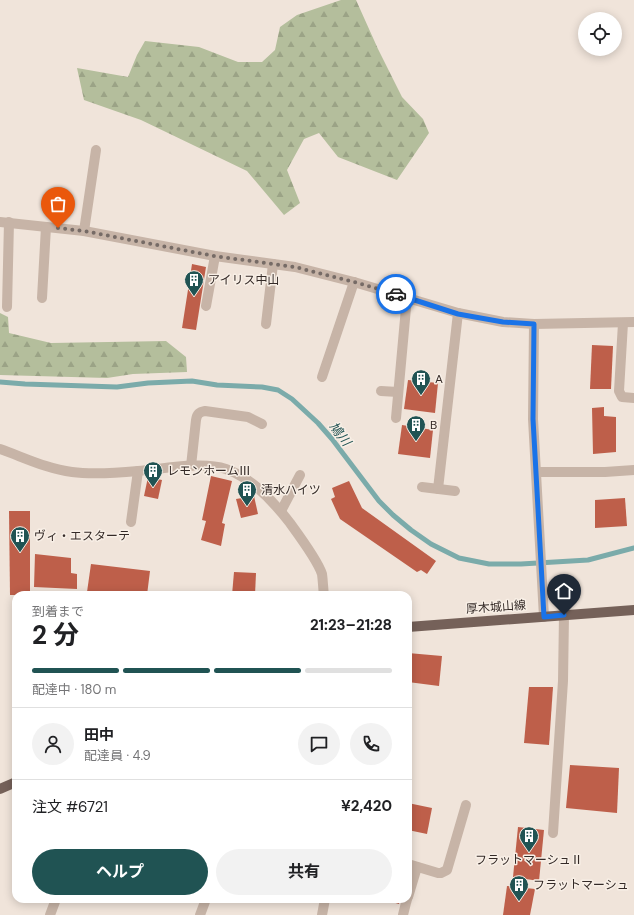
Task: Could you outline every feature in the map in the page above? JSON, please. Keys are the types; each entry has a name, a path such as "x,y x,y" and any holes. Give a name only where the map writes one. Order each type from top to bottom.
{"main road":[{"name":"厚木城山線","path":"412,627 634,610"},
{"path":"0,789 12,784"}],"street":[{"path":"84,231 96,150"},
{"path":"7,307 4,222 84,231 214,256 295,267 407,297 458,314 503,322 534,324 634,322"},
{"path":"42,298 46,227"},
{"path":"206,306 214,256"},
{"path":"266,324 273,264"},
{"path":"322,377 354,282"},
{"path":"396,418 407,297"},
{"path":"438,489 458,314"},
{"path":"623,323 619,391 622,397 634,398"},
{"path":"534,324 533,419 544,617"},
{"path":"381,391 398,392"},
{"path":"191,466 196,420 200,411 248,418 262,424"},
{"path":"0,448 60,470 72,472 106,473 191,466 224,468 239,475 262,491 281,511 321,572 323,591"},
{"path":"537,472 605,472 634,470"},
{"path":"131,522 138,471"},
{"path":"281,511 300,475"},
{"path":"422,487 455,491"},
{"path":"553,833 564,681 564,615"},
{"path":"412,866 441,874 446,870 466,805"},
{"path":"50,915 54,903"},
{"path":"200,915 204,903"},
{"path":"322,915 324,903"},
{"path":"403,915 407,903"}],"green space":[{"path":"341,0 356,0 402,97 423,119 429,133 397,180 338,157 319,133 304,139 287,170 300,203 284,215 247,171 141,120 84,100 77,68 128,77 137,55 145,41 199,47 238,62 262,62 275,50 280,27 297,15"},
{"path":"0,313 8,317 9,333 51,343 166,341 186,357 187,372 133,374 107,378 0,375"}],"building":[{"name":"アイリス中山","path":"192,264 206,267 196,330 182,328"},
{"path":"592,345 613,346 611,389 590,389"},
{"name":"A","path":"408,380 438,383 435,413 404,409"},
{"path":"604,407 604,416 616,417 616,452 593,454 592,408"},
{"name":"B","path":"402,425 433,430 430,458 398,454"},
{"path":"211,476 232,481 222,523 225,524 221,546 201,540 206,521 202,520"},
{"name":"レモンホームⅢ","path":"148,477 162,480 158,499 144,496"},
{"path":"349,481 362,508 436,561 427,574 421,570 417,572 340,519 331,499 335,497 332,488"},
{"name":"清水ハイツ","path":"254,496 258,514 241,518 236,499"},
{"path":"625,498 627,526 595,528 595,500"},
{"name":"ヴィ・エスターテ","path":"9,511 30,511 30,591 12,591 12,595 10,595"},
{"path":"35,554 71,558 71,573 77,574 77,589 34,587"},
{"path":"91,564 150,571 148,591 87,591"},
{"path":"234,572 256,573 255,591 232,591"},
{"path":"412,653 442,656 439,686 412,683"},
{"path":"529,687 553,687 549,745 524,743"},
{"path":"570,765 619,768 617,813 566,808"},
{"path":"412,804 432,808 427,834 412,831"},
{"name":"フラットマーシュⅡ","path":"518,827 544,830 539,881 513,877"},
{"name":"フラットマーシュ","path":"507,886 535,889 530,915 503,915"}],"waterway":[{"name":"鳩川","path":"0,382 117,387 148,383 192,381 217,385 262,387 278,390 292,399 318,423 379,501 393,515 431,544 459,558 489,564 521,564 588,560 634,548"}],"way so far":[{"path":"58,228 84,231 214,256 295,267 396,294"}],"place":[{"name":"アイリス中山","path":"194,297"},
{"name":"A","path":"421,396"},
{"name":"B","path":"416,442"},
{"name":"レモンホームⅢ","path":"153,488"},
{"name":"清水ハイツ","path":"247,507"},
{"name":"ヴィ・エスターテ","path":"20,553"},
{"name":"フラットマーシュⅡ","path":"529,853"},
{"name":"フラットマーシュ","path":"519,902"}],"route":[{"path":"396,294 458,314 503,322 534,324 533,419 544,617 564,615"}]}
